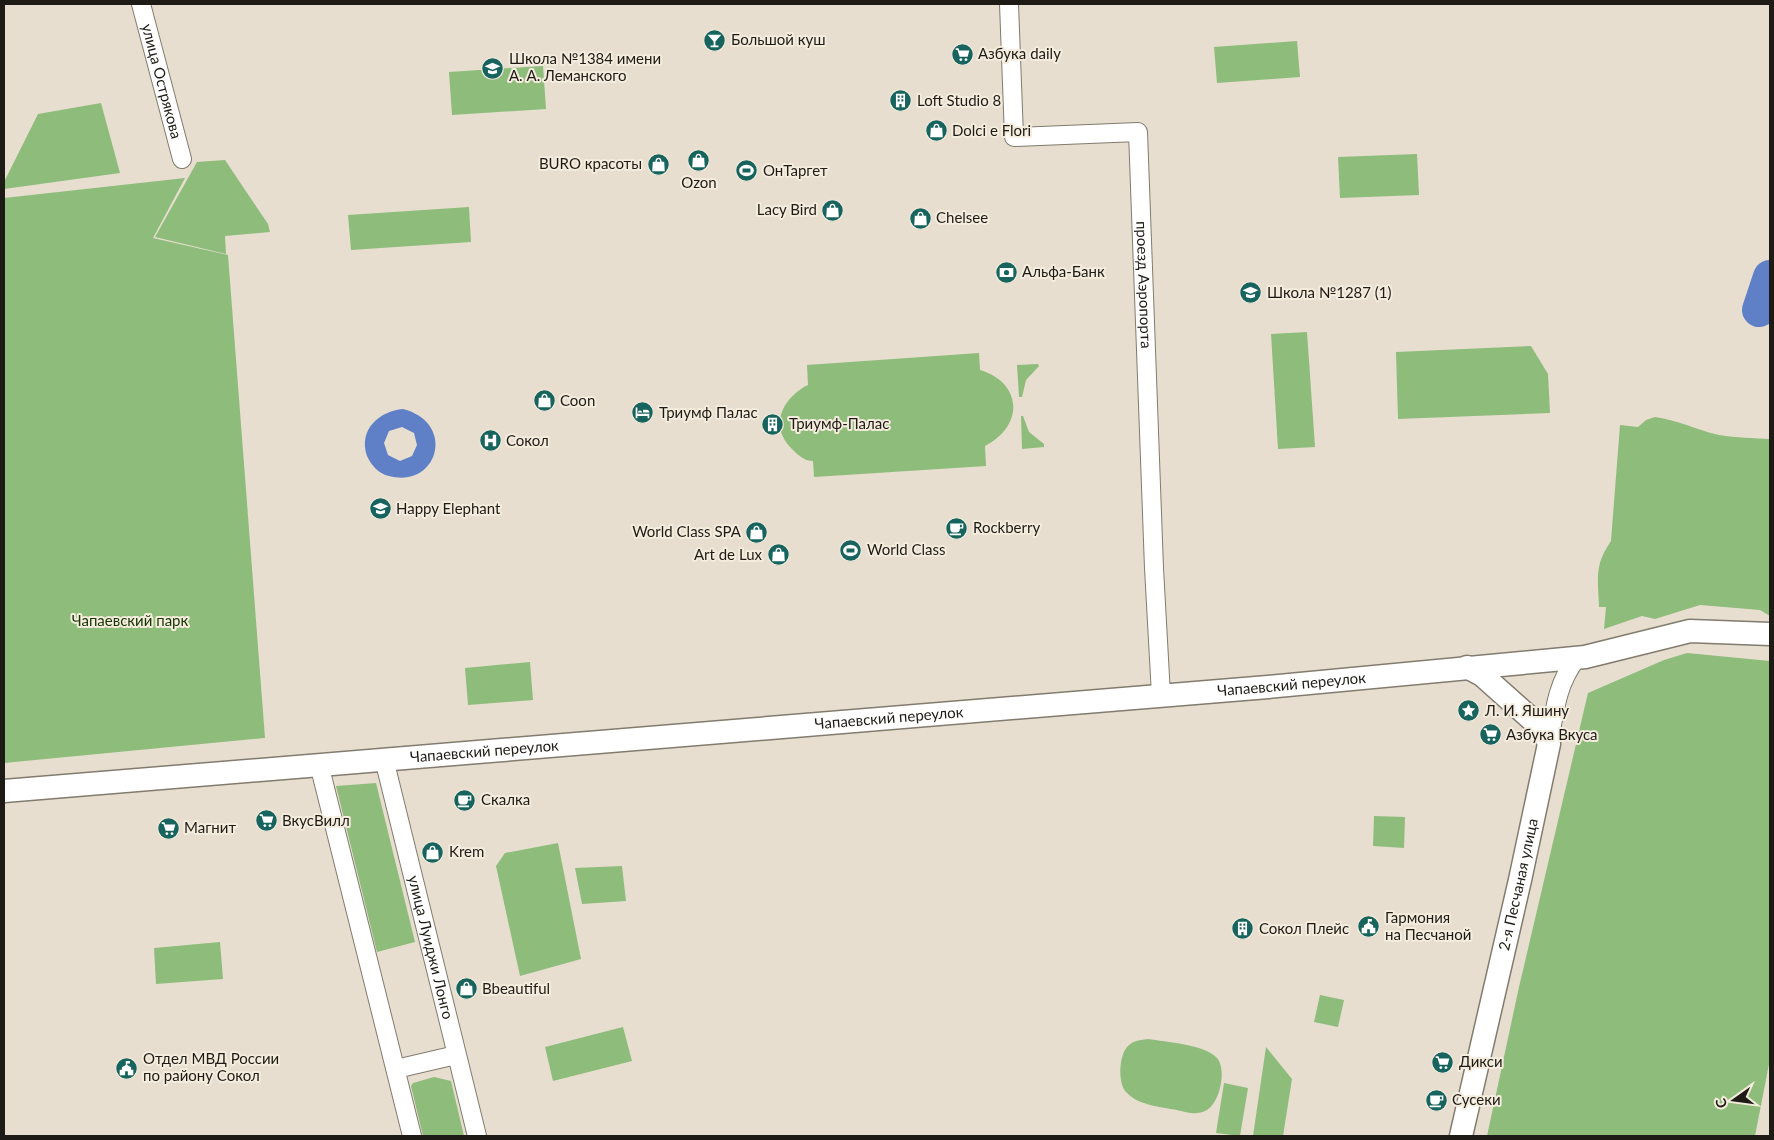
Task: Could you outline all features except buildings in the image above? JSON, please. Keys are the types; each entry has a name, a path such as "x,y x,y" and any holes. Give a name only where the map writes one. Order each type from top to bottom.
{"street":[{"name":"улица Острякова","path":"141,4 182,159"},
{"name":"проезд Аэропорта","path":"1009,4 1014,137 1138,132 1154,568 1161,696"},
{"name":"Чапаевский переулок","path":"4,791 1273,687 1577,658 1607,653 1651,639 1690,631 1770,634"},
{"path":"1549,744 1560,689 1568,668 1577,658"},
{"path":"1467,667 1482,675 1537,724 1545,734 1549,744"},
{"name":"2-я Песчаная улица","path":"1461,1136 1549,744"},
{"name":"улица Луиджи Лонго","path":"384,759 477,1136"},
{"path":"318,764 412,1136"},
{"path":"396,1069 456,1055"}],"green space":[{"path":"1297,41 1300,77 1217,83 1214,47"},
{"path":"543,66 546,109 452,115 449,72"},
{"path":"101,103 120,173 4,189 4,182 38,114"},
{"path":"1417,154 1419,195 1340,198 1338,157"},
{"path":"225,160 268,224 270,232 225,236 226,254 155,237 197,162"},
{"name":"Чапаевский парк","path":"185,178 153,238 228,255 265,738 4,763 4,198"},
{"path":"469,207 471,242 351,250 348,215"},
{"path":"1307,332 1315,447 1278,449 1271,334"},
{"path":"1531,346 1548,374 1550,413 1398,419 1396,352"},
{"path":"979,353 980,370 994,376 1004,385 1011,394 1013,405 1012,417 1007,428 998,438 985,446 986,466 814,477 813,461 805,459 795,452 785,441 781,432 781,414 785,405 791,397 808,385 807,365"},
{"path":"1038,364 1039,366 1026,380 1022,397 1019,397 1017,365"},
{"path":"1021,416 1023,416 1029,432 1044,444 1044,447 1022,449"},
{"path":"1655,417 1672,420 1719,435 1770,439 1770,616 1760,610 1700,605 1655,619 1642,616 1604,629 1606,607 1599,607 1598,572 1599,565 1611,541 1620,425 1638,427 1646,420"},
{"path":"1687,653 1770,661 1770,1059 1755,1136 1487,1136 1519,987 1588,693 1664,660"},
{"path":"530,662 533,700 468,705 465,668"},
{"path":"376,783 415,942 377,952 336,786"},
{"path":"1374,816 1405,817 1404,848 1373,846"},
{"path":"558,843 581,959 520,976 496,866 505,853"},
{"path":"622,866 626,901 582,904 575,868"},
{"path":"220,942 223,979 156,984 154,948"},
{"path":"1320,995 1344,1000 1338,1027 1314,1022"},
{"path":"623,1027 632,1061 553,1081 545,1047"},
{"path":"1148,1039 1194,1047 1211,1053 1217,1058 1220,1063 1222,1078 1219,1093 1212,1106 1204,1112 1190,1113 1138,1101 1127,1093 1121,1079 1123,1054 1132,1043"},
{"path":"1266,1047 1292,1079 1283,1136 1253,1136"},
{"path":"434,1077 451,1081 464,1136 423,1136 411,1086 413,1083"},
{"path":"1224,1083 1248,1088 1240,1136 1216,1133"}],"water":[{"path":"403,409 420,416 430,427 435,440 435,453 429,464 419,473 406,477 389,476 379,471 373,466 367,456 365,446 368,430 373,423 386,413","holes":["402,427 414,433 417,445 412,456 400,461 388,455 384,443 389,431"]}],"waterway":[{"path":"1759,310 1770,277"}],"place":[{"name":"Большой куш","path":"715,40"},
{"name":"Азбука daily","path":"962,54"},
{"name":"Школа №1384 имени А. А. Леманского","path":"493,68"},
{"name":"Loft Studio 8","path":"901,101"},
{"name":"Dolci e Flori","path":"936,131"},
{"name":"Ozon","path":"699,160"},
{"name":"BURO красоты","path":"658,164"},
{"name":"ОнТаргет","path":"747,171"},
{"name":"Lacy Bird","path":"833,210"},
{"name":"Chelsee","path":"920,218"},
{"name":"Альфа-Банк","path":"1006,272"},
{"name":"Школа №1287 (1)","path":"1251,293"},
{"name":"Coon","path":"544,401"},
{"name":"Триумф Палас","path":"643,413"},
{"name":"Триумф-Палас","path":"773,424"},
{"name":"Сокол","path":"490,441"},
{"name":"Happy Elephant","path":"380,509"},
{"name":"Rockberry","path":"957,528"},
{"name":"World Class SPA","path":"757,532"},
{"name":"World Class","path":"851,550"},
{"name":"Art de Lux","path":"778,555"},
{"name":"Л. И. Яшину","path":"1469,711"},
{"name":"Азбука Вкуса","path":"1490,735"},
{"name":"Скалка","path":"465,800"},
{"name":"ВкусВилл","path":"266,821"},
{"name":"Магнит","path":"168,828"},
{"name":"Krem","path":"433,852"},
{"name":"Гармония на Песчаной","path":"1369,927"},
{"name":"Сокол Плейс","path":"1243,929"},
{"name":"Bbeautiful","path":"466,989"},
{"name":"Дикси","path":"1443,1062"},
{"name":"Отдел МВД России по району Сокол","path":"127,1068"},
{"name":"Сусеки","path":"1436,1100"}]}
